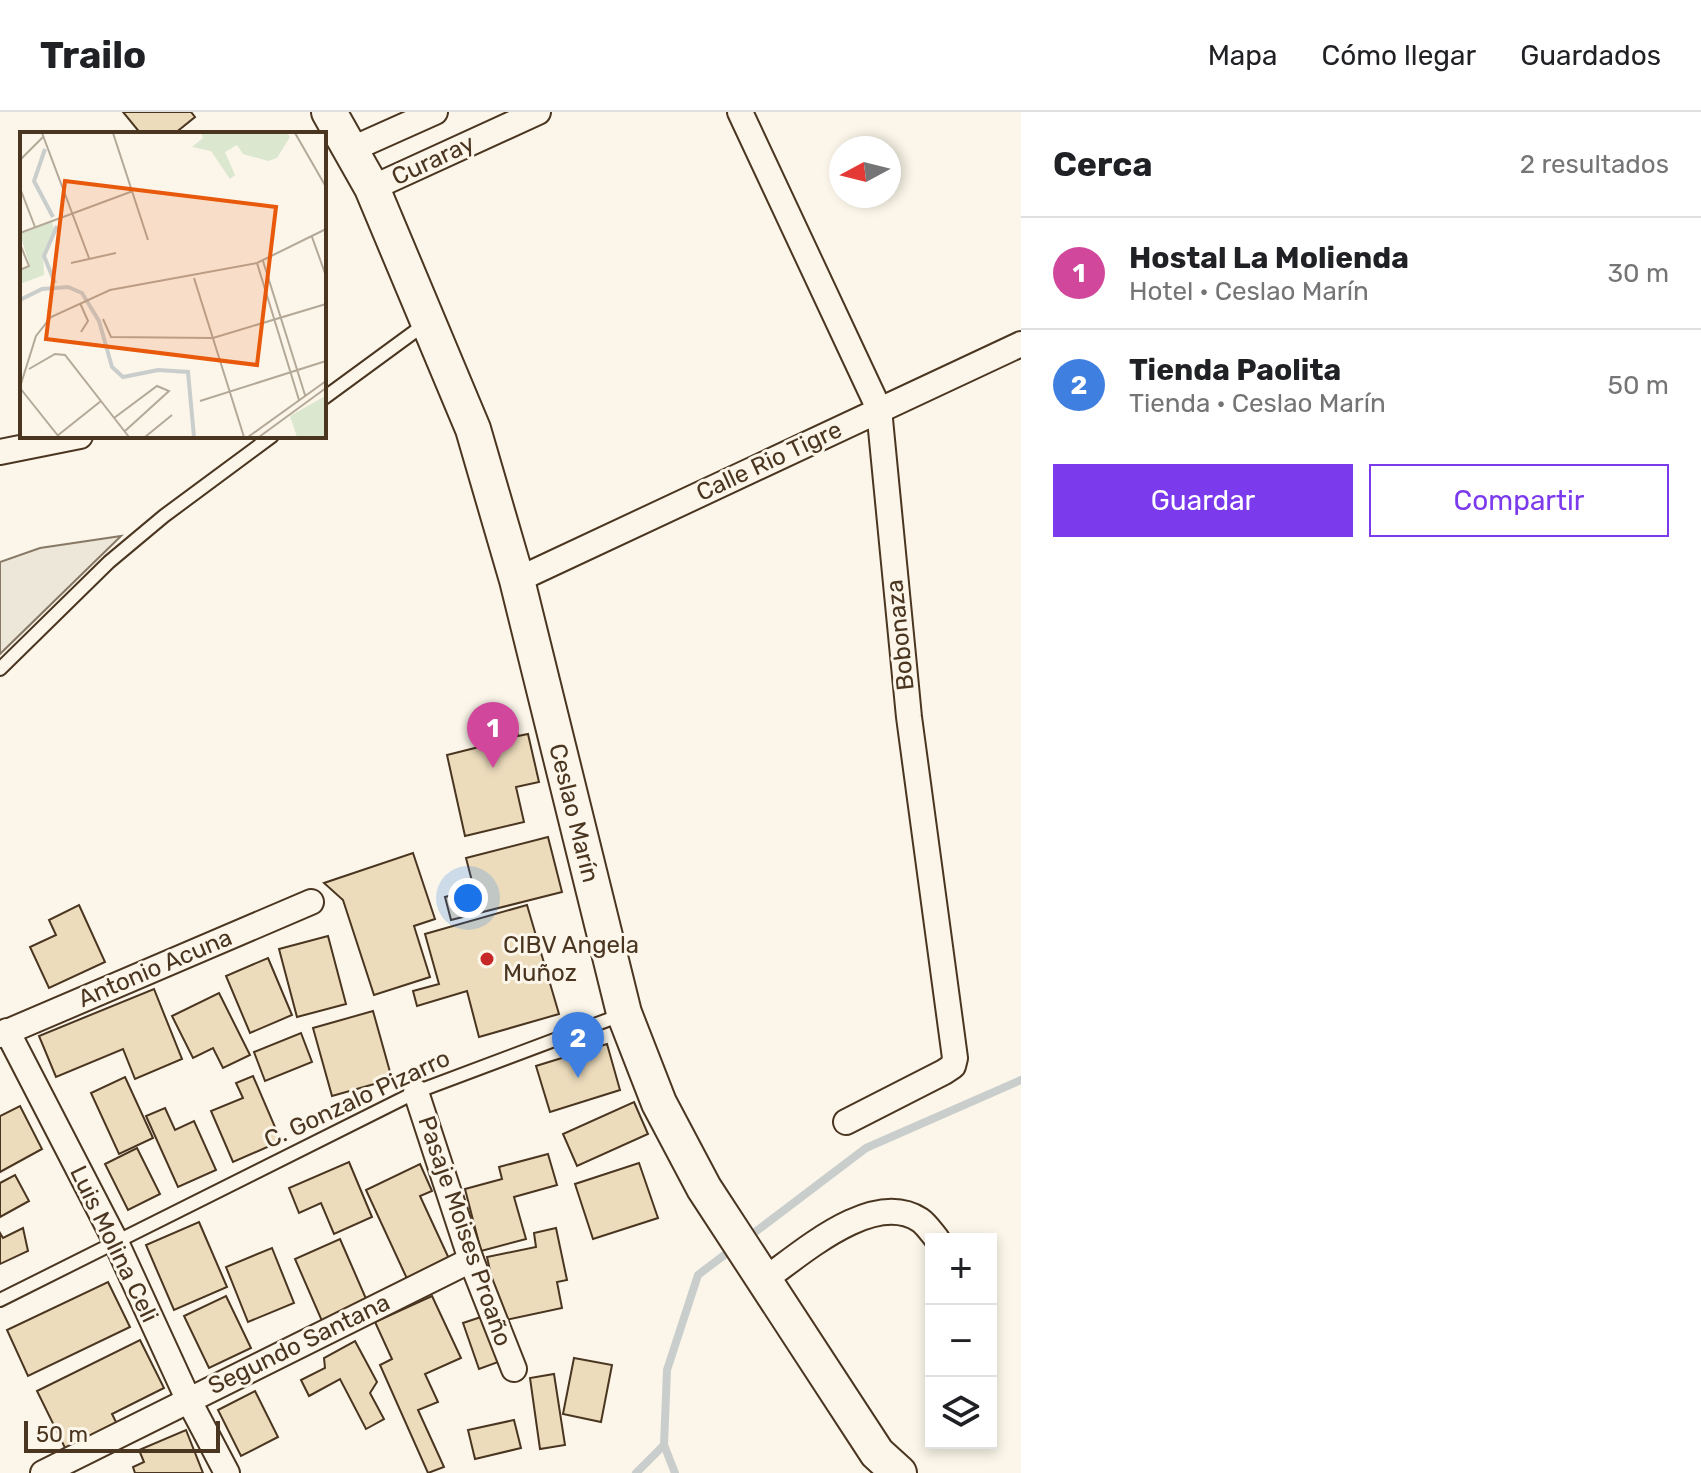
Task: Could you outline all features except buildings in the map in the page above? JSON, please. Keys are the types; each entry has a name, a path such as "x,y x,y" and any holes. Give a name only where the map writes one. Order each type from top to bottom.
{"main road":[{"name":"Ceslao Marín","path":"329,112 372,188 473,429 517,580 624,1013 659,1103 704,1188 877,1453 899,1473"}],"street":[{"name":"Curaray","path":"350,150 435,112"},
{"name":"Curaray","path":"372,188 538,112"},
{"name":"Bobonaza","path":"740,112 879,409 909,717 955,1058 953,1066 944,1072 846,1122"},
{"name":"Calle Rio Tigre","path":"517,580 1021,344"},
{"path":"0,452 70,438"},
{"name":"Antonio Acuna","path":"2,1028 311,902"},
{"name":"Luis Molina Celi","path":"2,1028 115,1240 188,1399 227,1473"},
{"name":"Pasaje Moises Proaño","path":"416,1092 471,1260 514,1369"},
{"path":"758,1271 835,1229 869,1215 895,1211 920,1220 932,1233"},
{"name":"Segundo Santana","path":"43,1473 471,1260"}],"lane":[{"path":"326,397 428,322"},
{"path":"0,669 120,553 164,516 269,438"},
{"name":"C. Gonzalo Pizarro","path":"0,1300 416,1092 624,1013"}],"shaded area":[{"path":"121,536 0,654 0,562 40,548"}],"waterway":[{"path":"746,1239 866,1148 1021,1080"},
{"path":"675,1473 664,1445 667,1370 698,1275 735,1247"},
{"path":"636,1473 664,1445"}],"place":[{"name":"Hostal La Molienda","path":"493,768"},
{"name":"CIBV Angela Muñoz","path":"487,959"},
{"name":"Tienda Paolita","path":"578,1078"}]}
